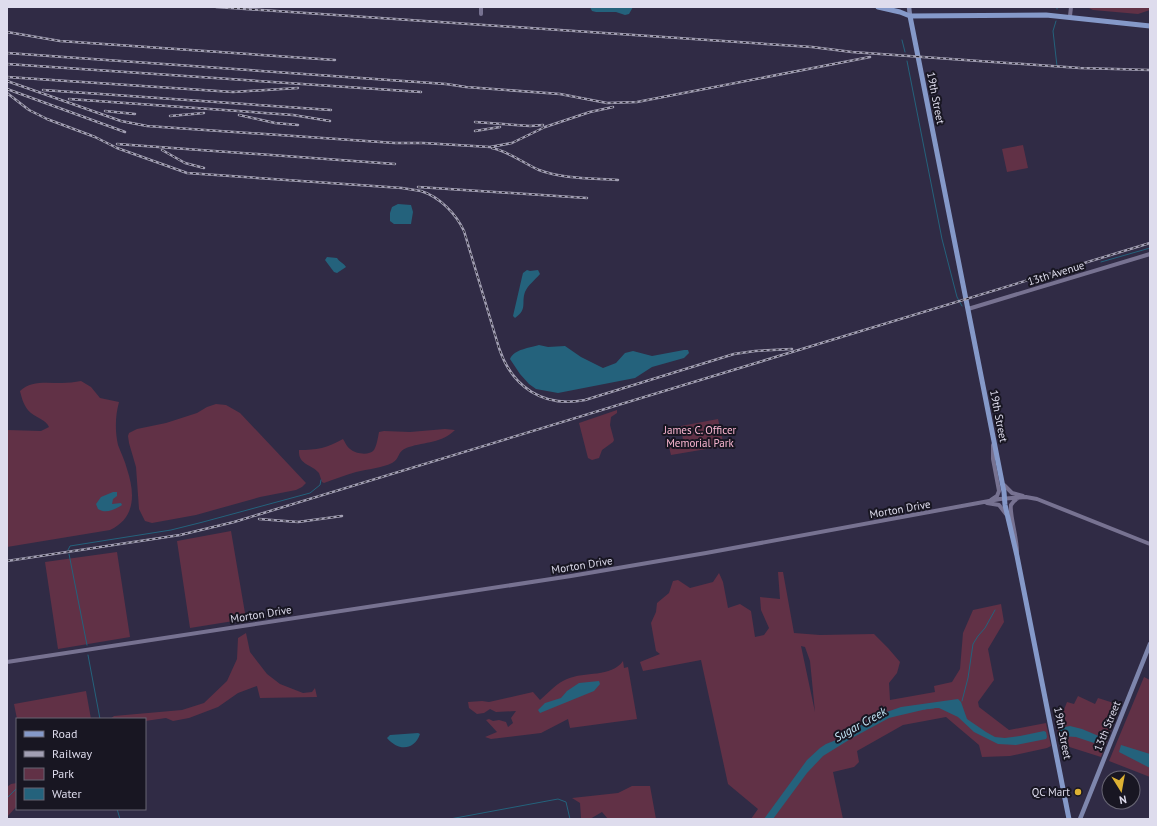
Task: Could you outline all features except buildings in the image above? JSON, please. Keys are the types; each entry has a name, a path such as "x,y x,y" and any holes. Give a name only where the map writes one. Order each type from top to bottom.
{"main road":[{"path":"878,7 910,16 1046,14 1150,26"},
{"path":"886,9 895,7"},
{"path":"909,7 910,16"},
{"name":"19th Street","path":"910,16 1069,819"},
{"name":"13th Street","path":"1076,819 1081,817 1150,644"}],"street":[{"path":"481,7 481,14"},
{"path":"1070,16 1071,7"},
{"name":"13th Avenue","path":"968,309 1150,254"},
{"path":"986,502 997,496 999,491 993,459 993,439"},
{"path":"1002,482 1012,493 1031,498"},
{"path":"1017,556 1018,546 1011,507 1014,501 1021,498"},
{"name":"Morton Drive","path":"7,662 571,576 1005,499 1031,498 1089,519 1150,544"},
{"path":"986,502 999,505 1008,517"}],"green space":[{"path":"1087,7 1150,7 1150,10 1138,14 1093,10"},
{"path":"1023,145 1028,168 1007,172 1002,149"},
{"path":"81,381 91,387 100,398 119,402 116,419 116,434 118,445 130,478 132,496 129,512 119,525 110,530 7,547 7,430 41,431 49,427 41,419 29,411 24,403 20,391 24,387 34,384"},
{"path":"216,404 226,405 240,413 306,483 296,490 260,497 196,515 152,523 145,521 139,509 136,467 129,443 129,433 137,429 166,423 197,413"},
{"path":"617,410 617,413 611,417 610,425 614,440 613,442 602,450 599,458 592,460 588,458 579,423"},
{"name":"James C. Officer Memorial Park","path":"718,419 724,446 671,455 668,443 683,440 681,426"},
{"path":"445,429 455,430 439,440 415,445 402,450 397,459 388,465 356,472 324,483 322,482 319,473 306,464 299,455 299,450 322,448 343,439 348,447 353,451 362,454 369,453 375,448 379,432 410,432"},
{"path":"231,531 246,619 190,628 177,541"},
{"path":"117,552 130,637 58,649 45,562"},
{"path":"778,572 783,572 794,633 820,635 874,634 900,662 897,673 889,683 890,700 935,692 934,686 952,682 960,669 963,633 973,610 1001,604 1004,622 988,649 994,680 978,702 979,707 1009,730 1046,723 1051,746 1010,756 982,757 979,745 946,717 903,725 857,751 859,762 854,767 833,772 843,819 751,819 758,809 728,784 701,660 643,671 640,662 660,654 656,651 651,623 656,612 657,603 669,593 673,581 678,580 690,588 713,582 719,573 723,582 728,608 740,604 751,611 755,637 764,635 769,628 761,610 760,597 780,599","holes":["801,646 805,647 810,661 815,712"]},
{"path":"246,633 250,652 267,674 280,684 303,693 312,692 315,688 317,697 260,698 257,686 238,693 218,707 189,718 173,721 166,718 146,721 146,718 111,718 114,716 182,710 204,703 227,681 237,659 238,638"},
{"path":"623,661 624,668 628,667 637,719 570,728 568,719 541,733 491,739 485,737 497,732 486,720 499,720 506,722 508,727 513,723 511,718 516,711 496,712 490,709 484,713 477,714 469,708 468,702 489,702 533,692 540,700 556,685 567,679 612,670"},
{"path":"1144,677 1150,680 1150,777 1141,773 1141,770 1132,770 1109,761"},
{"path":"86,691 91,718 17,718 14,704"},
{"path":"1078,696 1095,704 1098,698 1120,705 1101,757 1060,744 1055,721 1060,720 1067,702 1074,704"},
{"path":"16,783 16,807 7,817 7,787"},
{"path":"632,786 650,786 656,819 608,819 602,812 590,819 581,818 580,803 572,798 618,793"}],"water":[{"path":"590,7 633,7 629,14 625,15 616,12 596,12 592,11"},
{"path":"398,204 411,205 413,212 411,224 394,224 390,221 392,207"},
{"path":"327,257 337,258 346,267 337,273 334,272 325,260"},
{"path":"527,270 538,270 540,274 526,289 523,309 515,318 513,316 523,273"},
{"path":"539,345 548,347 565,346 581,357 603,368 616,363 625,353 633,351 652,356 684,350 688,350 689,353 684,358 652,367 635,378 558,393 536,389 520,374 510,359 519,351"},
{"path":"117,492 117,496 113,499 112,504 121,503 122,505 113,510 107,511 98,509 96,504 101,497"},
{"path":"599,681 600,684 594,691 540,713 538,710 545,703 561,698 567,691 579,683"},
{"name":"Sugar Creek","path":"958,699 961,702 967,719 995,737 1005,738 1044,731 1046,732 1047,737 1046,739 1016,745 998,744 974,732 958,717 939,708 931,708 889,718 823,756 807,773 773,819 764,819 807,760 826,744 836,740 878,715 901,707"},
{"path":"1070,726 1101,737 1100,743 1097,744 1076,737 1060,735 1060,728"},
{"path":"420,734 414,744 405,747 396,745 387,738 390,735"},
{"path":"1121,745 1150,754 1150,768 1119,752"}],"waterway":[{"path":"1056,21 1053,31 1057,66"},
{"path":"902,40 905,52"},
{"path":"907,61 942,239 957,297 962,306"},
{"path":"1101,262 1150,248"},
{"path":"68,550 70,546 171,530 310,493 320,485 321,480"},
{"path":"69,554 87,645"},
{"path":"962,701 968,678 973,644 985,628 995,610"},
{"path":"88,655 100,718"},
{"name":"Sugar Creek","path":"924,709 934,708"},
{"path":"7,798 16,789"},
{"path":"450,819 558,799 566,802 570,819"},
{"path":"117,810 120,819"}],"railway":[{"path":"216,7 812,47 852,52 1080,68 1150,70"},
{"path":"7,32 60,41 335,60"},
{"path":"7,53 446,84 466,87 560,94 607,103 637,102 870,57"},
{"path":"7,64 421,92"},
{"path":"7,77 233,92 298,88"},
{"path":"7,81 121,121 147,126 395,143 490,147 512,143 545,127 590,112 613,107"},
{"path":"7,89 125,132"},
{"path":"43,90 331,110"},
{"path":"7,93 29,110 47,119 95,137 117,148 187,173 402,188 421,191 435,197 452,212 464,231 499,348 505,362 512,374 521,384 531,392 543,397 556,401 570,402 585,400 734,354 792,349"},
{"path":"69,99 293,115 330,121"},
{"path":"105,111 135,114"},
{"path":"170,116 204,113"},
{"path":"239,115 275,123 298,125"},
{"path":"475,122 530,126 543,125"},
{"path":"475,131 500,127"},
{"path":"117,144 395,164"},
{"path":"492,148 505,152 539,170 548,173 578,178 618,180"},
{"path":"162,150 185,163 204,168"},
{"path":"418,187 587,198"},
{"path":"7,561 180,535 234,522 1150,243"},
{"path":"259,519 298,522 342,516"}],"place":[{"name":"QC Mart","path":"1078,792"}]}
